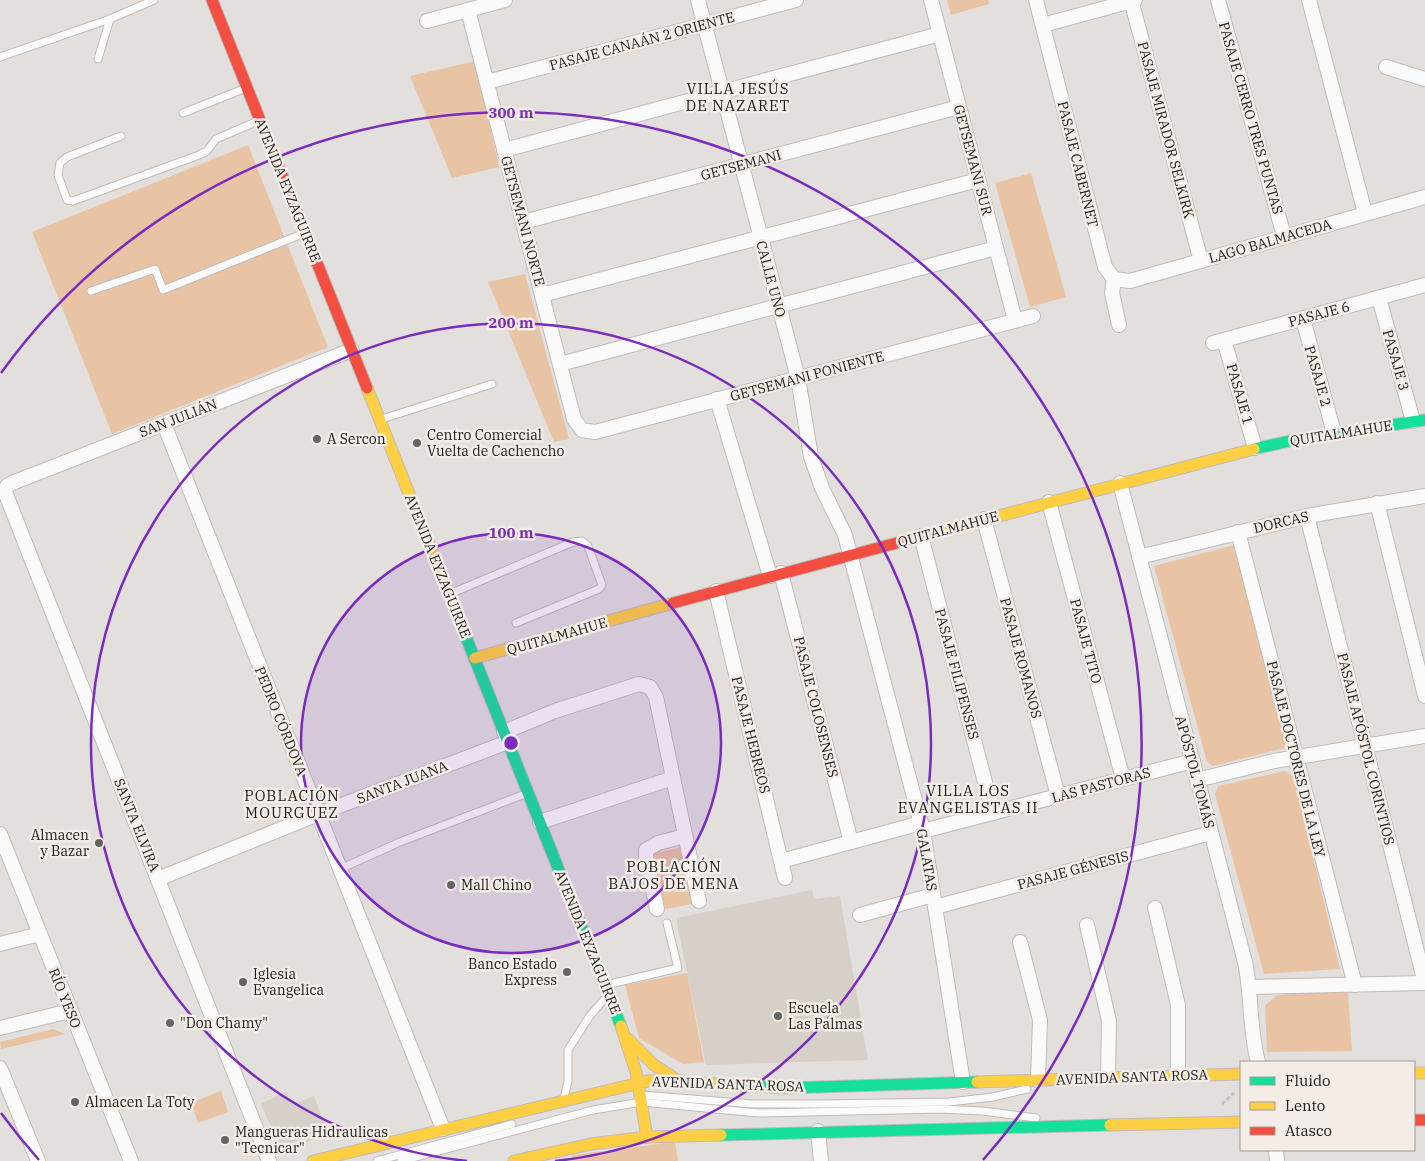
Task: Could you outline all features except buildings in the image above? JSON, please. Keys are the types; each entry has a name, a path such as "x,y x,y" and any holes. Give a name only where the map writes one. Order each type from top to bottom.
{"main road":[{"name":"AVENIDA EYZAGUIRRE","path":"212,0 625,1036 639,1082 648,1137"},
{"name":"QUITALMAHUE","path":"475,658 776,574 1255,448 1419,420"},
{"path":"625,1036 654,1065 677,1080"},
{"name":"AVENIDA SANTA ROSA","path":"313,1161 639,1082 677,1080 738,1086 787,1088 1240,1074"},
{"path":"514,1161 565,1155 648,1137 818,1131 1240,1122"}],"street":[{"path":"427,21 505,0"},
{"name":"CALLE UNO","path":"698,0 798,378 816,474 843,529 850,555"},
{"name":"PASAJE CANAÁN 2 ORIENTE","path":"487,82 796,0"},
{"name":"GETSEMANI SUR","path":"931,0 1015,320"},
{"name":"PASAJE CABERNET","path":"1036,0 1105,267 1114,279 1112,293 1119,325"},
{"path":"1043,26 1132,0"},
{"name":"PASAJE MIRADOR SELKIRK","path":"1132,0 1201,261"},
{"name":"PASAJE CERRO TRES PUNTAS","path":"1218,0 1284,236"},
{"path":"1309,0 1365,213"},
{"name":"GETSEMANI NORTE","path":"468,10 574,419 582,430"},
{"path":"504,150 940,34"},
{"path":"1386,67 1425,79"},
{"name":"GETSEMANI","path":"523,222 959,107"},
{"path":"542,295 978,180"},
{"name":"LAGO BALMACEDA","path":"1114,279 1130,281 1425,197"},
{"path":"560,364 996,248"},
{"name":"PASAJE 6","path":"1218,342 1425,285"},
{"name":"PASAJE 3","path":"1379,298 1419,420"},
{"name":"GETSEMANI PONIENTE","path":"582,430 595,432 1032,316"},
{"name":"PASAJE 2","path":"1302,319 1334,433"},
{"name":"PASAJE 1","path":"1218,342 1255,448"},
{"name":"SAN JULIÁN","path":"6,489 12,483 352,350"},
{"name":"PASAJE COLOSENSES","path":"717,399 776,574 851,842"},
{"name":"PEDRO CÓRDOVA","path":"164,424 443,1129"},
{"name":"APÓSTOL TOMÁS","path":"1120,483 1250,987 1253,1040 1258,1061"},
{"name":"SANTA ELVIRA","path":"6,489 6,496 269,1161"},
{"name":"DORCAS","path":"1139,557 1306,516 1425,496"},
{"name":"PASAJE TITO","path":"1049,502 1123,779"},
{"path":"1376,504 1425,696"},
{"name":"PASAJE APÓSTOL CORINTIOS","path":"1306,516 1425,983"},
{"name":"PASAJE ROMANOS","path":"984,519 1058,796"},
{"name":"PASAJE DOCTORES DE LA LEY","path":"1238,532 1354,985"},
{"name":"PASAJE FILIPENSES","path":"921,536 993,813"},
{"name":"GALATAS","path":"850,555 922,827 963,1082"},
{"name":"PASAJE HEBREOS","path":"716,591 785,878"},
{"name":"SANTA JUANA","path":"158,879 506,737 555,711 639,684 650,687 656,697 673,778"},
{"path":"1198,780 1296,757 1425,736"},
{"name":"LAS PASTORAS","path":"781,861 851,842 993,813 1193,761"},
{"path":"540,822 673,778 699,901"},
{"name":"PASAJE GÉNESIS","path":"860,915 934,901 1211,833"},
{"name":"RÍO YESO","path":"0,834 5,862 40,934 130,1161"},
{"path":"657,909 646,850 658,843 685,836"},
{"path":"1155,908 1178,1005 1178,1075"},
{"path":"1087,925 1109,1021 1108,1077"},
{"path":"0,944 40,934"},
{"path":"1020,942 1040,1020 1038,1080"},
{"path":"1250,987 1425,983"},
{"path":"0,1028 70,1011"},
{"path":"0,1068 38,1161"},
{"path":"818,1131 821,1161"}],"lane":[{"path":"0,57 110,19 154,0"},
{"path":"98,60 110,19"},
{"path":"184,113 247,87"},
{"path":"121,136 67,157 60,163 58,175 67,200 72,201 199,155 207,151 216,139 260,121"},
{"path":"91,291 155,269 164,290 305,233"},
{"path":"380,420 492,384"},
{"path":"449,594 574,542 582,541 588,546 602,585 599,589 516,623"},
{"path":"340,869 400,842 528,792"},
{"path":"564,1099 568,1081 568,1050 607,990 678,968 667,923"},
{"path":"378,1161 601,1101 641,1099 772,1105 949,1102 1001,1095 1061,1079"},
{"path":"400,1161 584,1112 641,1099 758,1114 961,1109 1012,1114 1072,1125"}],"shaded area":[{"path":"947,0 988,0 989,4 951,15"},
{"path":"476,61 499,167 452,178 410,76"},
{"path":"248,145 328,347 112,434 32,232"},
{"path":"1031,173 1066,297 1030,307 995,183"},
{"path":"525,274 569,439 554,442 488,282"},
{"path":"1234,545 1286,738 1284,748 1213,766 1207,762 1154,566"},
{"path":"1285,771 1294,777 1340,969 1264,974 1215,794 1218,786"},
{"path":"682,847 693,904 665,909 653,853"},
{"name":"Escuela Las Palmas","path":"812,890 814,899 840,896 868,1060 706,1065 676,918"},
{"path":"687,973 704,1062 683,1064 639,1038 625,985"},
{"path":"1305,991 1348,992 1352,1051 1267,1052 1265,1006 1276,996"},
{"path":"53,1029 65,1034 1,1049 0,1042"},
{"path":"221,1091 228,1112 198,1123 191,1103"},
{"path":"286,1091 293,1105 314,1096 329,1136 280,1148 261,1104"},
{"path":"675,1142 678,1161 569,1161 573,1155"}],"traffic: fast":[{"path":"1254,449 1294,440 1425,420"},
{"path":"460,622 621,1026"},
{"path":"715,1084 787,1088 977,1082"},
{"path":"721,1135 1110,1125"}],"traffic: slow":[{"path":"367,388 460,622"},
{"path":"919,537 1254,449"},
{"path":"475,658 673,603"},
{"path":"621,1026 636,1072 647,1137"},
{"path":"628,1039 654,1065 677,1080"},
{"path":"1415,1073 1425,1073"},
{"path":"977,1082 1240,1074"},
{"path":"313,1161 648,1081 667,1080 715,1084"},
{"path":"1110,1125 1240,1122"},
{"path":"514,1161 591,1144 647,1137 721,1135"}],"traffic: jam":[{"path":"212,0 367,388"},
{"path":"673,603 919,537"},
{"path":"1415,1120 1425,1120"}],"place":[{"name":"A Sercon","path":"317,439"},
{"name":"Centro Comercial Vuelta de Cachencho","path":"417,443"},
{"name":"Almacen y Bazar","path":"99,843"},
{"name":"Mall Chino","path":"451,885"},
{"name":"Banco Estado Express","path":"567,972"},
{"name":"Iglesia Evangelica","path":"243,982"},
{"name":"Escuela Las Palmas","path":"778,1016"},
{"name":"\"Don Chamy\"","path":"170,1023"},
{"name":"Almacen La Toty","path":"75,1102"},
{"name":"Mangueras Hidraulicas \"Tecnicar\"","path":"225,1140"}],"district":[{"name":"VILLA JESÚS DE NAZARET","path":"738,96"},
{"name":"VILLA LOS EVANGELISTAS II","path":"968,798"},
{"name":"POBLACIÓN MOURGUEZ","path":"292,804"},
{"name":"POBLACIÓN BAJOS DE MENA","path":"674,874"}]}
